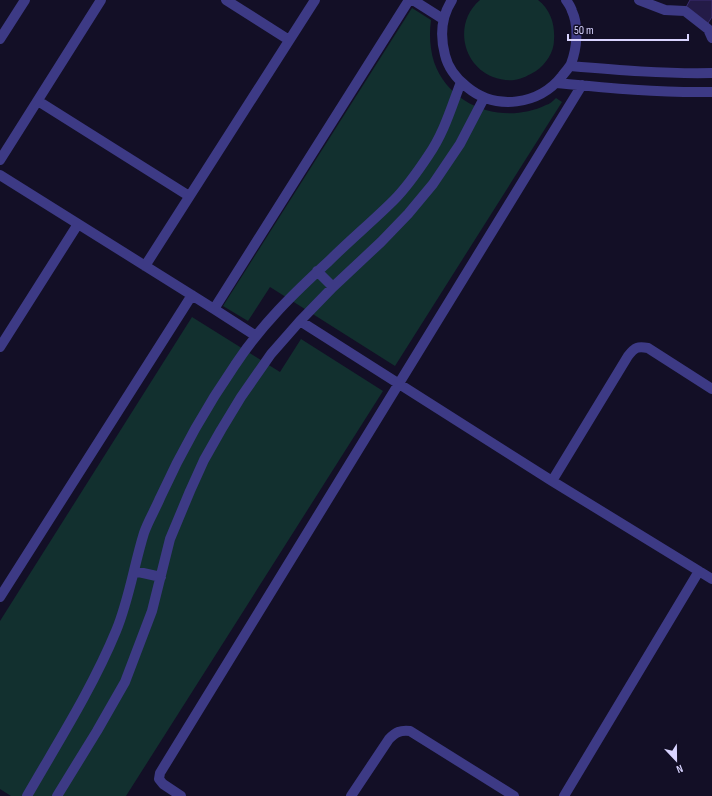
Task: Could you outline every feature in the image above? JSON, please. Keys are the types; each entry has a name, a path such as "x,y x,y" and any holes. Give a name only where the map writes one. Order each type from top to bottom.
{"street":[{"path":"0,39 25,0"},
{"path":"0,160 101,0"},
{"path":"226,0 289,40"},
{"path":"146,266 189,196 315,0"},
{"path":"214,309 409,0"},
{"path":"413,0 443,19"},
{"path":"452,0 443,19 442,32 442,46 452,72 472,91 484,98 503,102 523,101 541,94 557,82 570,66 575,52 577,32 573,11 566,0"},
{"path":"639,0 665,10 685,11 708,29 712,38"},
{"path":"570,66 626,71 712,73"},
{"path":"27,796 74,716 104,660 117,629 145,532 169,478 197,424 235,364 278,310 396,198 414,176 443,132 461,82"},
{"path":"557,82 625,90 712,92"},
{"path":"181,796 163,784 159,779 160,773 582,85"},
{"path":"57,796 125,682 152,611 170,539 204,460 241,397 271,354 300,321 332,287 403,220 433,184 460,144 484,98"},
{"path":"38,101 189,196"},
{"path":"0,175 256,336"},
{"path":"0,347 78,224"},
{"path":"318,272 332,287"},
{"path":"0,597 192,295"},
{"path":"300,321 552,481 712,579"},
{"path":"552,481 633,350 640,347 648,348 712,389"},
{"path":"134,571 161,577"},
{"path":"564,796 699,571"},
{"path":"351,796 389,739 395,733 403,730 410,731 514,796"}],"green space":[{"path":"480,0 538,0 546,8 553,23 554,44 551,53 540,68 523,78 506,80 493,77 482,71 474,63 468,53 464,31 467,19 472,9"},
{"path":"412,8 431,20 430,41 434,62 442,78 452,91 466,101 481,108 497,112 513,113 530,111 549,104 556,98 562,102 395,366 270,287 248,321 223,306"},
{"path":"192,317 280,372 301,339 383,391 126,796 11,796 0,789 0,621"}],"building":[{"path":"690,0 712,0 712,17 706,26 683,13"}]}
